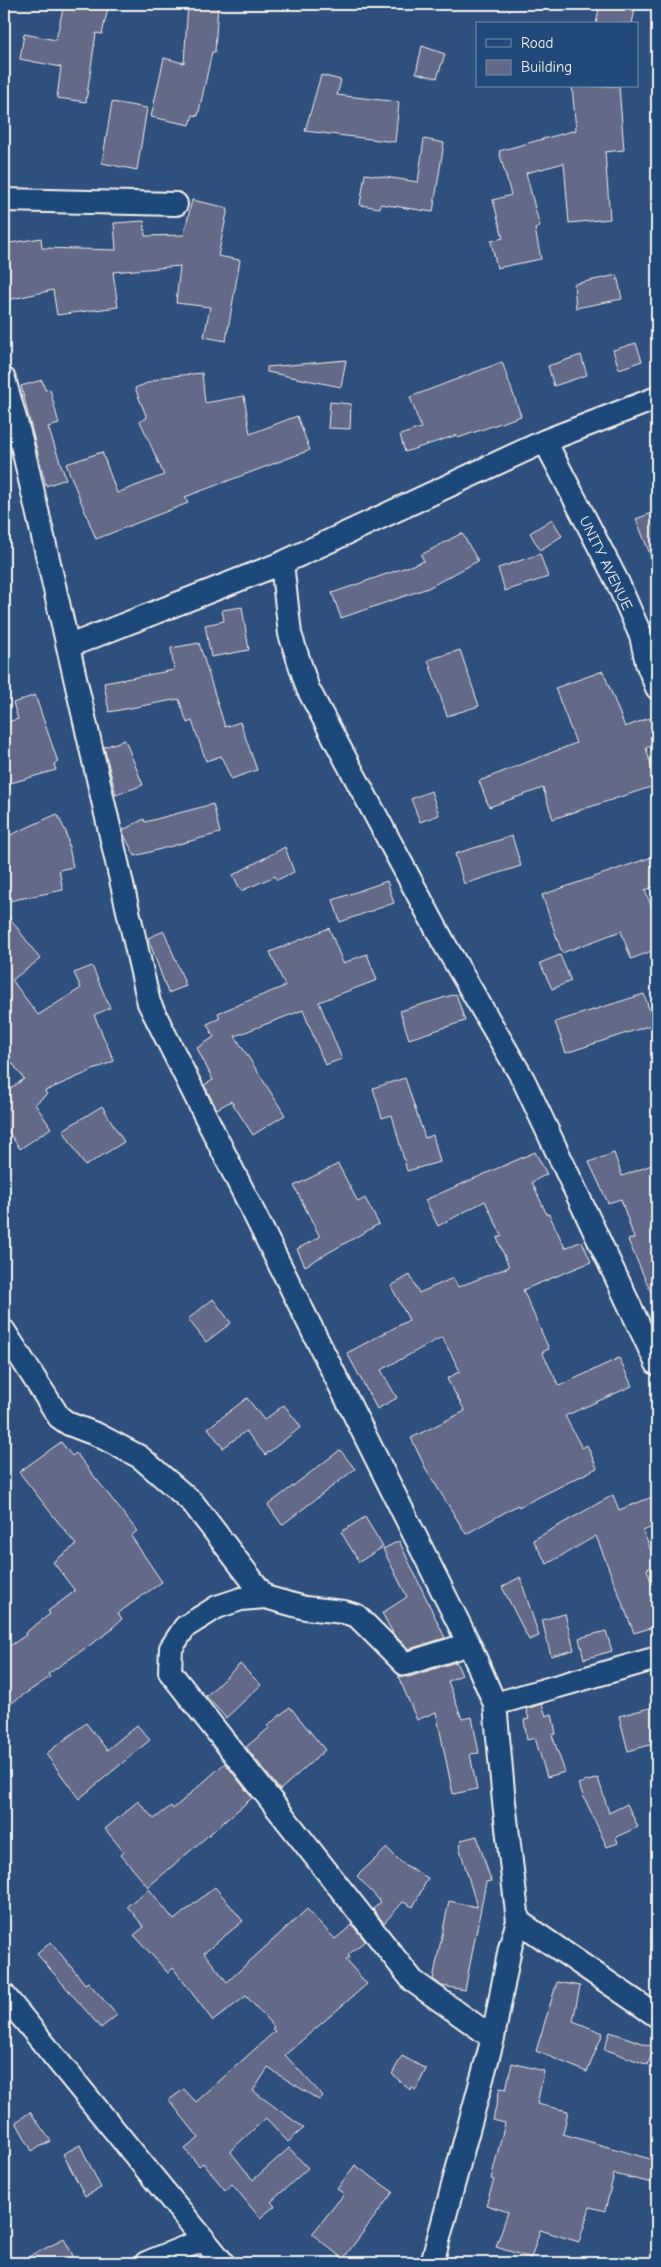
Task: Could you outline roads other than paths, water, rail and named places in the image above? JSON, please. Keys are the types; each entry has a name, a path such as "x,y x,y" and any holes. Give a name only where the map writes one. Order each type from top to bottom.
{"street":[{"path":"4,200 176,204"},
{"path":"4,379 12,442 69,646 149,1003 469,1644 496,1704 504,1802 518,1921 510,1948 493,2038 432,2263"},
{"path":"69,646 282,563 545,441 657,398"},
{"name":"UNITY AVENUE","path":"545,441 617,581 642,636 647,663 657,688"},
{"path":"282,563 290,634 308,689 445,944 523,1079 657,1364"},
{"path":"4,1331 59,1417 69,1424 98,1435 140,1457 193,1503 265,1597"},
{"path":"469,1644 406,1664 357,1616 344,1612 305,1608 265,1597 241,1599 217,1607 185,1628 171,1648 170,1672 413,1981 493,2038"},
{"path":"496,1704 657,1658"},
{"path":"518,1921 657,2016"},
{"path":"4,1995 223,2263"},
{"path":"146,2263 203,2240"}]}
